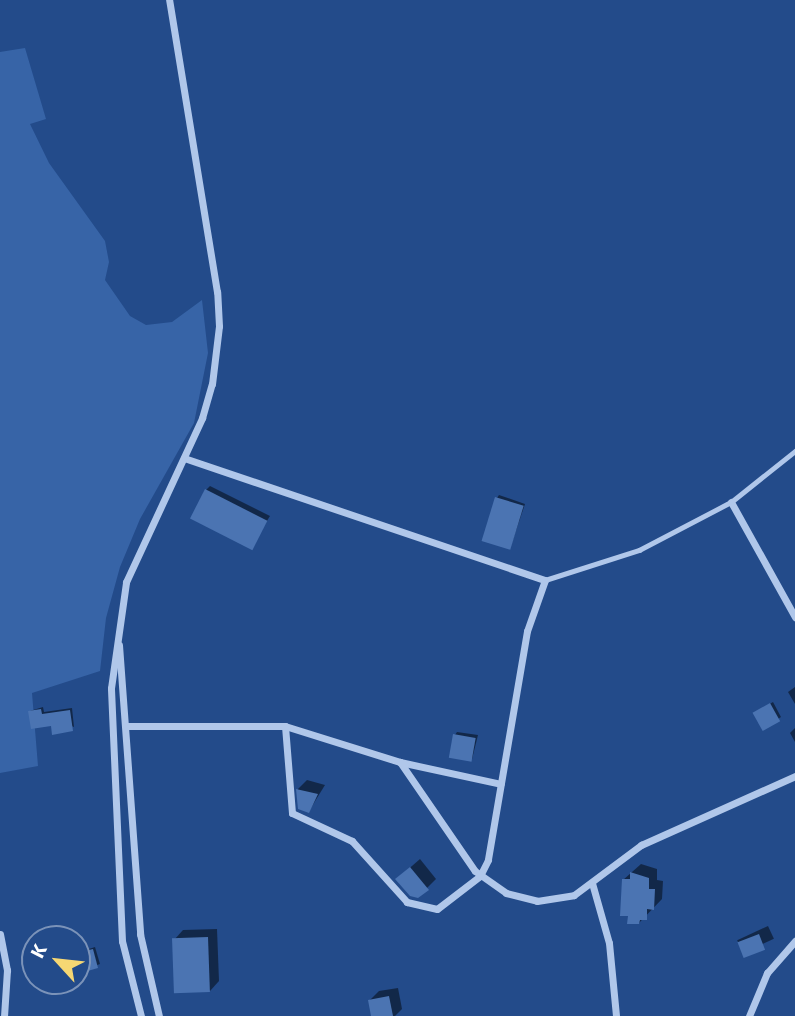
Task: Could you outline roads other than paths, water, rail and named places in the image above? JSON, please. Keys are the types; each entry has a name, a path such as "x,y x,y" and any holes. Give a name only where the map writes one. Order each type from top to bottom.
{"street":[{"path":"141,1016 125,962 121,920 111,688 132,564 184,458 212,384 218,309 169,0"},
{"path":"184,458 545,580 527,631 490,853 480,876 437,909 407,902 352,841 292,813 285,726"},
{"path":"731,502 795,617"},
{"path":"118,637 127,726 140,934 159,1016"},
{"path":"127,726 285,726 400,762 501,784"},
{"path":"400,762 480,876 506,893 537,901 574,895 641,845 795,776"},
{"path":"592,883 609,943 616,1016"},
{"path":"0,934 7,971 4,1016"},
{"path":"748,1016 767,973 795,941"}],"lane":[{"path":"545,580 615,560 731,502 795,451"}]}
